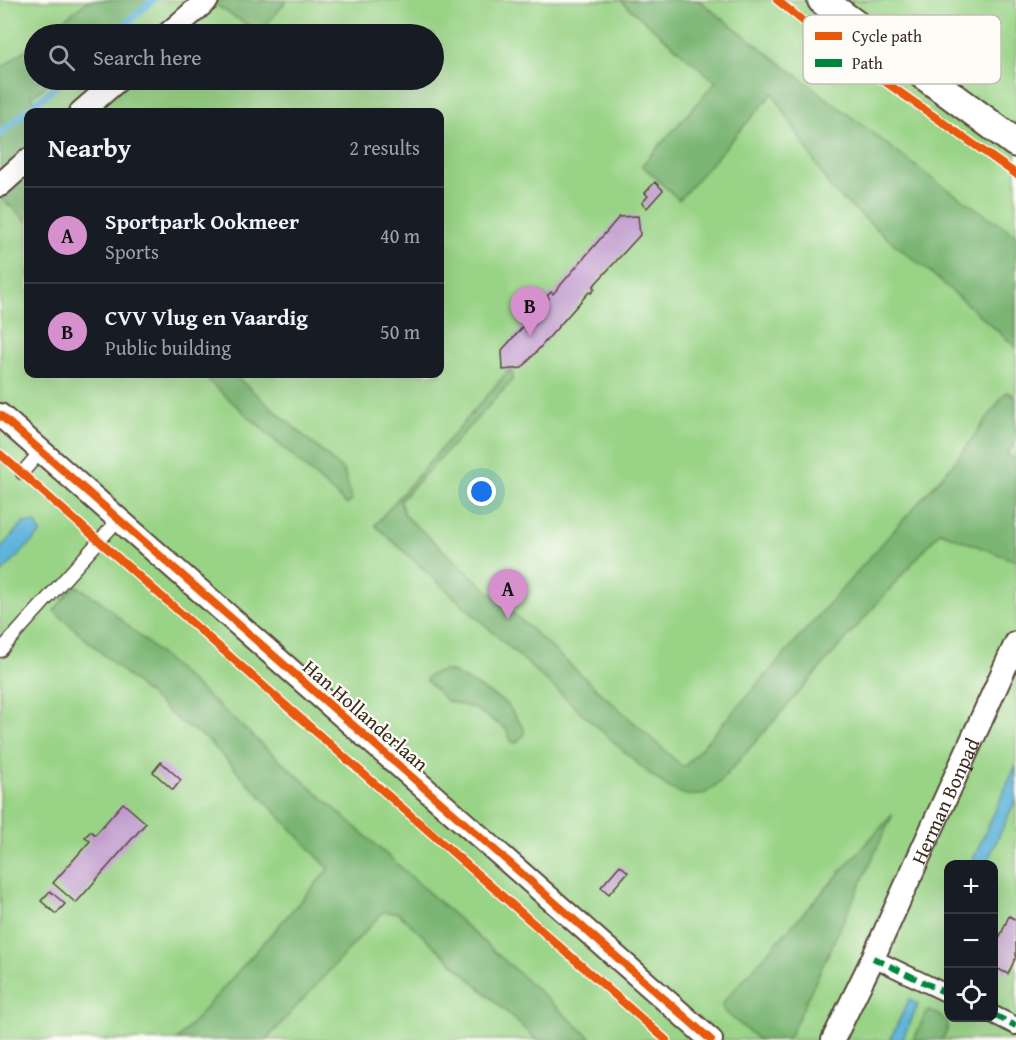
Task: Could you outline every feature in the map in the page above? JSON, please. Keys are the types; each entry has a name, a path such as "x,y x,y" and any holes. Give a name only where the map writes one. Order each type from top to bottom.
{"street":[{"path":"179,24 207,0"},
{"path":"822,0 842,15"},
{"path":"936,84 1016,143"},
{"path":"86,108 106,90"},
{"path":"0,185 24,164"},
{"name":"Han Hollanderlaan","path":"0,415 711,1040"},
{"name":"Herman Bonpad","path":"833,1040 873,958 1016,643"},
{"path":"873,958 944,992"},
{"path":"998,1017 1016,1026"}],"lane":[{"path":"22,473 41,451"},
{"path":"0,651 119,519"}],"green space":[{"path":"0,0 1016,0 1016,1040 0,1040"},
{"path":"89,0 155,0 124,24 58,24"},
{"path":"208,0 287,0 267,24 246,24"},
{"path":"620,0 698,0 803,80 803,84 808,84 934,180 1016,235 1016,347 831,189 773,93 679,200 642,165 716,82"},
{"path":"24,51 24,90 40,90 31,97 43,108 24,108 24,157 0,177 0,69"},
{"path":"24,174 24,218 0,197 0,194"},
{"path":"510,369 513,375 512,381 400,501 404,513 682,766 685,766 959,457 1006,392 1016,398 1016,440 1007,455 1016,459 1016,561 940,532 720,782 707,792 696,795 678,792 639,765 375,525"},
{"path":"205,378 238,378 344,471 352,501 347,505"},
{"path":"75,585 99,600 593,1040 537,1040 398,913 383,912 266,1040 177,1040 329,869 207,739 181,723 54,611"},
{"path":"446,671 454,673 507,704 524,729 524,735 516,743 512,742 506,729 474,708 447,701 426,680 432,674"},
{"path":"893,814 791,1034 787,1040 759,1040 724,1011 723,1002"},
{"path":"928,1010 947,1022 947,1031 942,1040 913,1040"}],"water":[{"path":"23,523 35,523 41,533 0,574 0,549"},
{"path":"1016,765 1016,799 988,860 973,860"},
{"path":"909,999 918,1005 902,1040 890,1040"}],"building":[{"path":"655,182 663,190 647,208 642,203 648,196 645,193"},
{"path":"638,216 640,235 596,283 593,287 595,289 589,292 522,368 503,370 502,350 549,298 547,296 551,292 553,294 619,217"},
{"path":"161,762 181,780 173,790 153,772"},
{"path":"123,803 146,823 76,903 53,883 90,841 85,837 91,831 95,835"},
{"path":"620,865 628,872 609,894 601,887"},
{"path":"50,891 65,904 56,914 41,901"},
{"path":"1009,916 1016,920 1016,957 1008,974 998,969 998,941"}],"waterway":[{"path":"125,24 153,0"},
{"path":"30,108 51,90"},
{"path":"0,134 24,113"}],"marked path":[{"path":"873,958 944,992"},
{"path":"998,1017 1016,1026"}],"cycle path":[{"path":"777,0 803,21"},
{"path":"888,84 1016,174"},
{"path":"0,415 711,1040"},
{"path":"0,454 666,1040"}],"place":[{"name":"CVV Vlug en Vaardig","path":"530,336"},
{"name":"Sportpark Ookmeer","path":"508,619"}]}
